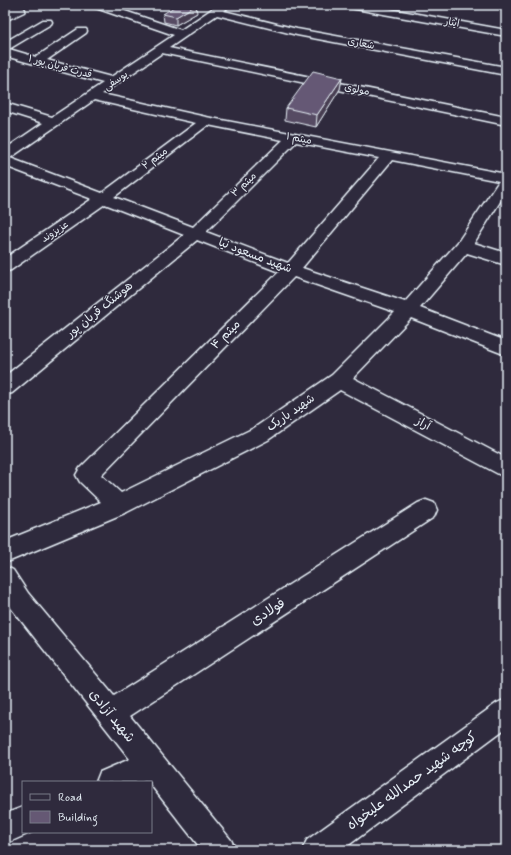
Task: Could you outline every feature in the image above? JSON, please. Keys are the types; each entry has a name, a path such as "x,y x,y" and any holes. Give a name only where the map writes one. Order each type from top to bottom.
{"street":[{"path":"97,5 183,34"},
{"name":"ایثار","path":"350,5 506,33"},
{"path":"5,6 20,10 5,18"},
{"name":"یوسفی","path":"5,155 162,50 222,7"},
{"name":"شعاری","path":"222,7 297,32 506,71"},
{"path":"5,47 47,22"},
{"path":"38,61 82,31"},
{"name":"مولوی","path":"162,50 506,121"},
{"name":"قدرت قربان پور ۱","path":"5,52 114,82"},
{"name":"میثم ۱","path":"94,96 206,121 388,156 504,185"},
{"path":"5,107 54,122"},
{"name":"میثم ۲","path":"104,198 206,121"},
{"name":"میثم ۳","path":"196,233 293,138"},
{"name":"میثم ۴","path":"119,505 87,475 291,270 388,156"},
{"name":"شهید مسعود نیا","path":"5,161 291,270 408,310 506,348"},
{"name":"شهید باریک","path":"5,552 119,505 261,434 339,380 408,310 464,246 504,185"},
{"name":"عزیزوند","path":"5,266 104,198"},
{"name":"هوشنگ قربان پور","path":"5,387 196,233"},
{"path":"464,246 506,259"},
{"name":"آراز","path":"339,380 506,468"},
{"name":"فولادی","path":"110,714 426,510"},
{"name":"شهید آزادی","path":"5,578 12,604 110,714 222,850"},
{"name":"کوچه شهید حمدالله علیخواه","path":"317,850 506,712"},
{"path":"112,781 150,764"},
{"path":"5,829 22,821"}],"building":[{"path":"177,5 196,5 176,17 163,14"},
{"path":"313,71 342,78 317,115 286,108"}]}
